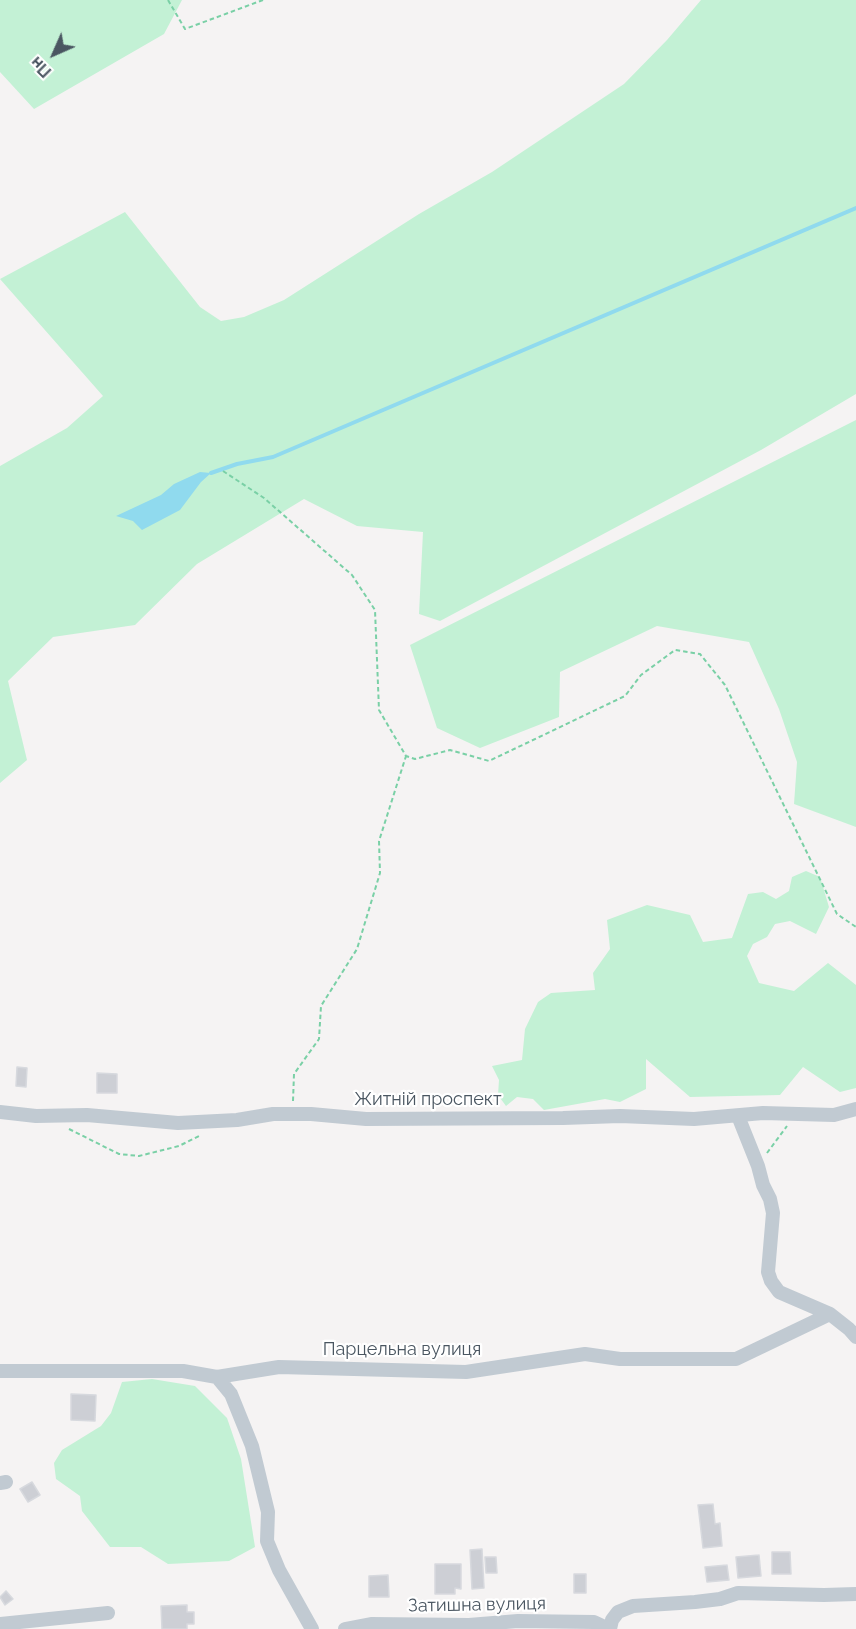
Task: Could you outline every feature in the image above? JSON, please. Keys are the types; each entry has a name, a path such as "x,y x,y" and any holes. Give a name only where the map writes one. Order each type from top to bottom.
{"street":[{"name":"Житній проспект","path":"0,1112 36,1116 87,1115 178,1123 237,1120 273,1114 366,1119 563,1119 620,1116 694,1119 763,1113 834,1115 856,1109"},
{"path":"738,1116 770,1199 773,1213 768,1272 771,1281 779,1292 830,1314 856,1337"},
{"name":"Парцельна вулиця","path":"0,1371 183,1371 217,1377 279,1367 466,1372 585,1354 620,1359 736,1359 830,1314"},
{"path":"217,1377 231,1394 252,1446 268,1512 267,1541 279,1570 312,1629"},
{"name":"Затишна вулиця","path":"345,1629 371,1624 469,1625 518,1621 594,1622 609,1629 618,1612 633,1606 720,1599 738,1593 856,1594"},
{"path":"0,1624 108,1613"}],"path":[{"path":"168,0 185,29 263,0"},
{"path":"223,471 264,498 352,575 358,583 375,610 379,710 406,756 415,759 450,750 489,761 625,696 641,675 675,650 700,654 725,685 837,914 856,927"},
{"path":"293,1114 294,1074 319,1039 321,1006 357,949 380,873 379,841 406,756"},
{"path":"758,1166 795,1114"},
{"path":"61,1126 119,1154 139,1156 180,1146 202,1135"}],"green space":[{"path":"0,0 182,0 164,34 34,109 0,72"},
{"path":"701,0 856,0 856,394 761,450 440,621 419,614 423,532 357,526 304,499 197,564 135,625 53,637 8,681 27,760 0,783 0,466 67,428 103,396 0,279 125,212 200,307 221,321 244,317 284,300 419,214 492,172 624,84 667,40"},
{"path":"856,420 856,827 794,804 797,762 779,709 749,642 657,626 560,672 559,717 480,748 437,728 410,645"},
{"path":"806,871 820,877 829,907 816,934 790,921 775,924 767,937 753,944 747,956 759,983 794,991 828,963 856,985 856,1088 840,1092 803,1067 780,1095 690,1097 646,1059 646,1089 620,1102 605,1099 544,1110 533,1099 517,1097 506,1106 498,1095 499,1080 492,1066 522,1060 525,1029 538,1002 551,993 595,990 593,973 610,949 607,920 647,905 690,915 703,942 732,938 748,894 763,892 776,899 789,891 792,877"},
{"path":"152,1379 195,1386 227,1418 241,1459 255,1547 229,1561 168,1564 141,1547 110,1547 82,1511 80,1496 56,1479 54,1463 62,1450 101,1426 111,1413 122,1382"}],"water":[{"path":"200,472 211,473 201,482 180,510 142,530 133,521 116,516 161,495 174,484"}],"building":[{"path":"17,1067 27,1068 26,1087 16,1086"},
{"path":"97,1073 117,1074 117,1093 97,1093"},
{"path":"71,1394 96,1395 95,1421 71,1420"},
{"path":"32,1482 40,1495 28,1502 20,1489"},
{"path":"713,1504 715,1524 720,1523 722,1546 703,1548 698,1505"},
{"path":"482,1549 484,1588 472,1589 470,1550"},
{"path":"772,1552 790,1552 791,1574 772,1574"},
{"path":"759,1555 761,1576 738,1578 736,1557"},
{"path":"485,1557 496,1557 497,1573 486,1573"},
{"path":"435,1564 461,1564 461,1589 455,1588 455,1594 435,1594"},
{"path":"727,1565 729,1580 707,1582 705,1567"},
{"path":"574,1574 586,1574 586,1593 574,1593"},
{"path":"388,1575 389,1597 369,1597 369,1576"},
{"path":"6,1591 13,1599 5,1605 0,1597"},
{"path":"187,1605 187,1612 194,1612 194,1624 187,1624 187,1629 162,1629 161,1606"}],"waterway":[{"path":"211,473 237,464 273,457 856,208"}]}
